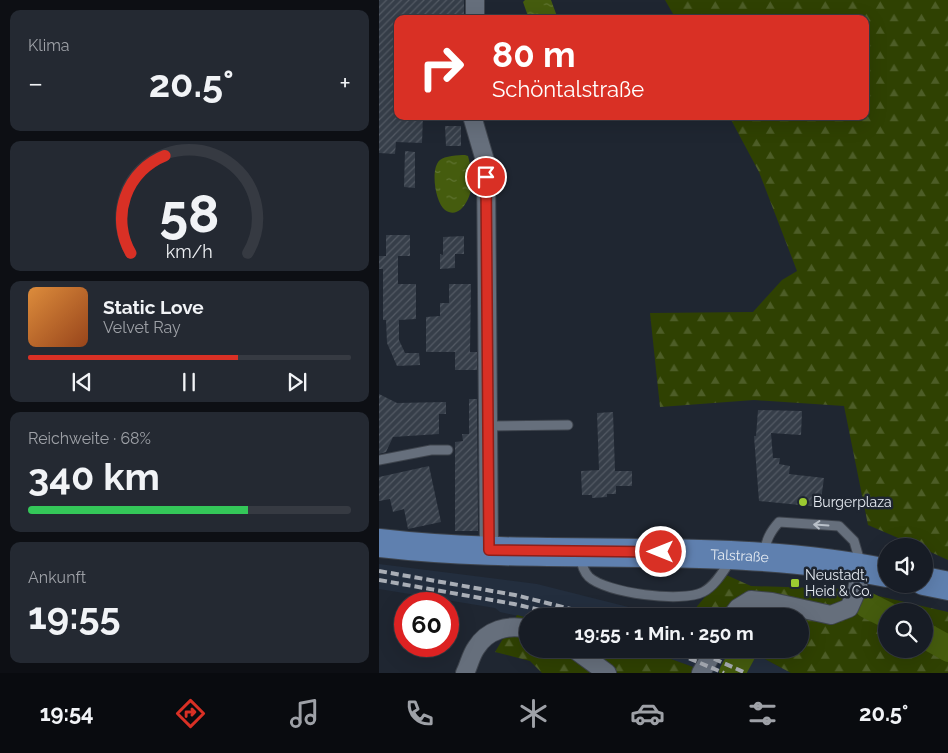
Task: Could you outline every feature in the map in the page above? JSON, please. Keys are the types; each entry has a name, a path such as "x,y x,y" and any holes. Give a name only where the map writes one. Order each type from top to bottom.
{"main road":[{"name":"Talstraße","path":"379,543 449,550 736,554 877,571"},
{"path":"933,583 948,586"}],"street":[{"path":"475,0 475,15"},
{"path":"473,120 486,164 489,550"},
{"path":"809,610 831,615 849,608 857,590 877,571"},
{"path":"738,608 751,600 799,608"},
{"path":"465,673 477,646 494,630 519,627"},
{"path":"586,658 607,673"},
{"path":"701,673 710,658"}],"lane":[{"path":"488,426 568,425"},
{"path":"379,460 431,450 448,450"},
{"path":"764,556 766,540 779,522 839,526 854,541 877,571"},
{"path":"579,551 582,566 587,576 602,586 685,598 705,591 736,554"}],"shaded area":[{"path":"379,564 537,584 632,608 519,608 519,616 500,612 495,608 459,602 459,592 397,592 379,589"},
{"path":"668,658 763,658 791,673 709,673"}],"green space":[{"path":"665,0 948,0 948,560 933,553 933,538 898,538 868,525 844,406 754,400 660,407 650,313 753,312 782,280 797,271 759,172 731,120 869,120 869,15 674,15"},
{"path":"724,574 751,586 848,589 909,603 878,603 878,658 933,658 933,609 948,612 948,673 791,673 763,658 809,658 809,608 696,608"},
{"path":"517,615 519,616 519,658 668,658 710,673 542,673 530,661 495,652"}],"water":[{"path":"525,0 551,0 557,15 528,15 523,2"},
{"path":"468,156 471,169 470,194 461,209 451,212 445,210 436,193 435,170 437,164 442,159"}],"building":[{"path":"379,0 464,0 464,15 394,15 394,120 423,120 422,143 396,142 395,154 379,153"},
{"path":"445,126 461,126 461,146 446,146"},
{"path":"405,151 415,152 415,188 404,187"},
{"path":"386,235 410,235 410,256 398,256 398,284 416,284 416,319 399,320 399,340 405,353 419,353 420,365 397,366 387,343 386,320 383,320 383,269 379,269 379,256 386,256"},
{"path":"464,236 464,254 455,254 455,268 440,269 440,254 443,255 443,237"},
{"path":"449,284 471,284 470,352 477,352 477,370 455,370 455,352 426,352 426,317 440,316 440,303 449,303"},
{"path":"379,394 397,403 446,402 446,414 439,414 439,434 393,437 386,452 379,454"},
{"path":"469,399 477,399 478,531 455,531 455,442 463,441 462,434 469,434"},
{"path":"758,410 802,411 801,435 771,433 773,458 780,458 779,464 790,466 789,474 824,478 820,507 759,501 754,436 756,436"},
{"path":"613,412 615,471 632,471 632,486 616,486 616,494 607,494 607,497 592,498 592,495 582,495 581,471 599,470 597,413"},
{"path":"429,466 441,522 408,529 404,509 393,512 390,499 379,501 379,477"}],"waterway":[{"path":"867,605 878,610"},
{"path":"933,640 949,649"},
{"path":"732,673 740,658"}],"railway":[{"path":"379,571 515,595 567,608"},
{"path":"379,580 531,608"},
{"path":"688,658 724,673"},
{"path":"712,658 746,673"}],"place":[{"name":"Burgerplaza","path":"803,502"},
{"name":"Neustadt, Heid & Co.","path":"795,583"}],"route":[{"path":"486,177 489,550 661,552"}]}
